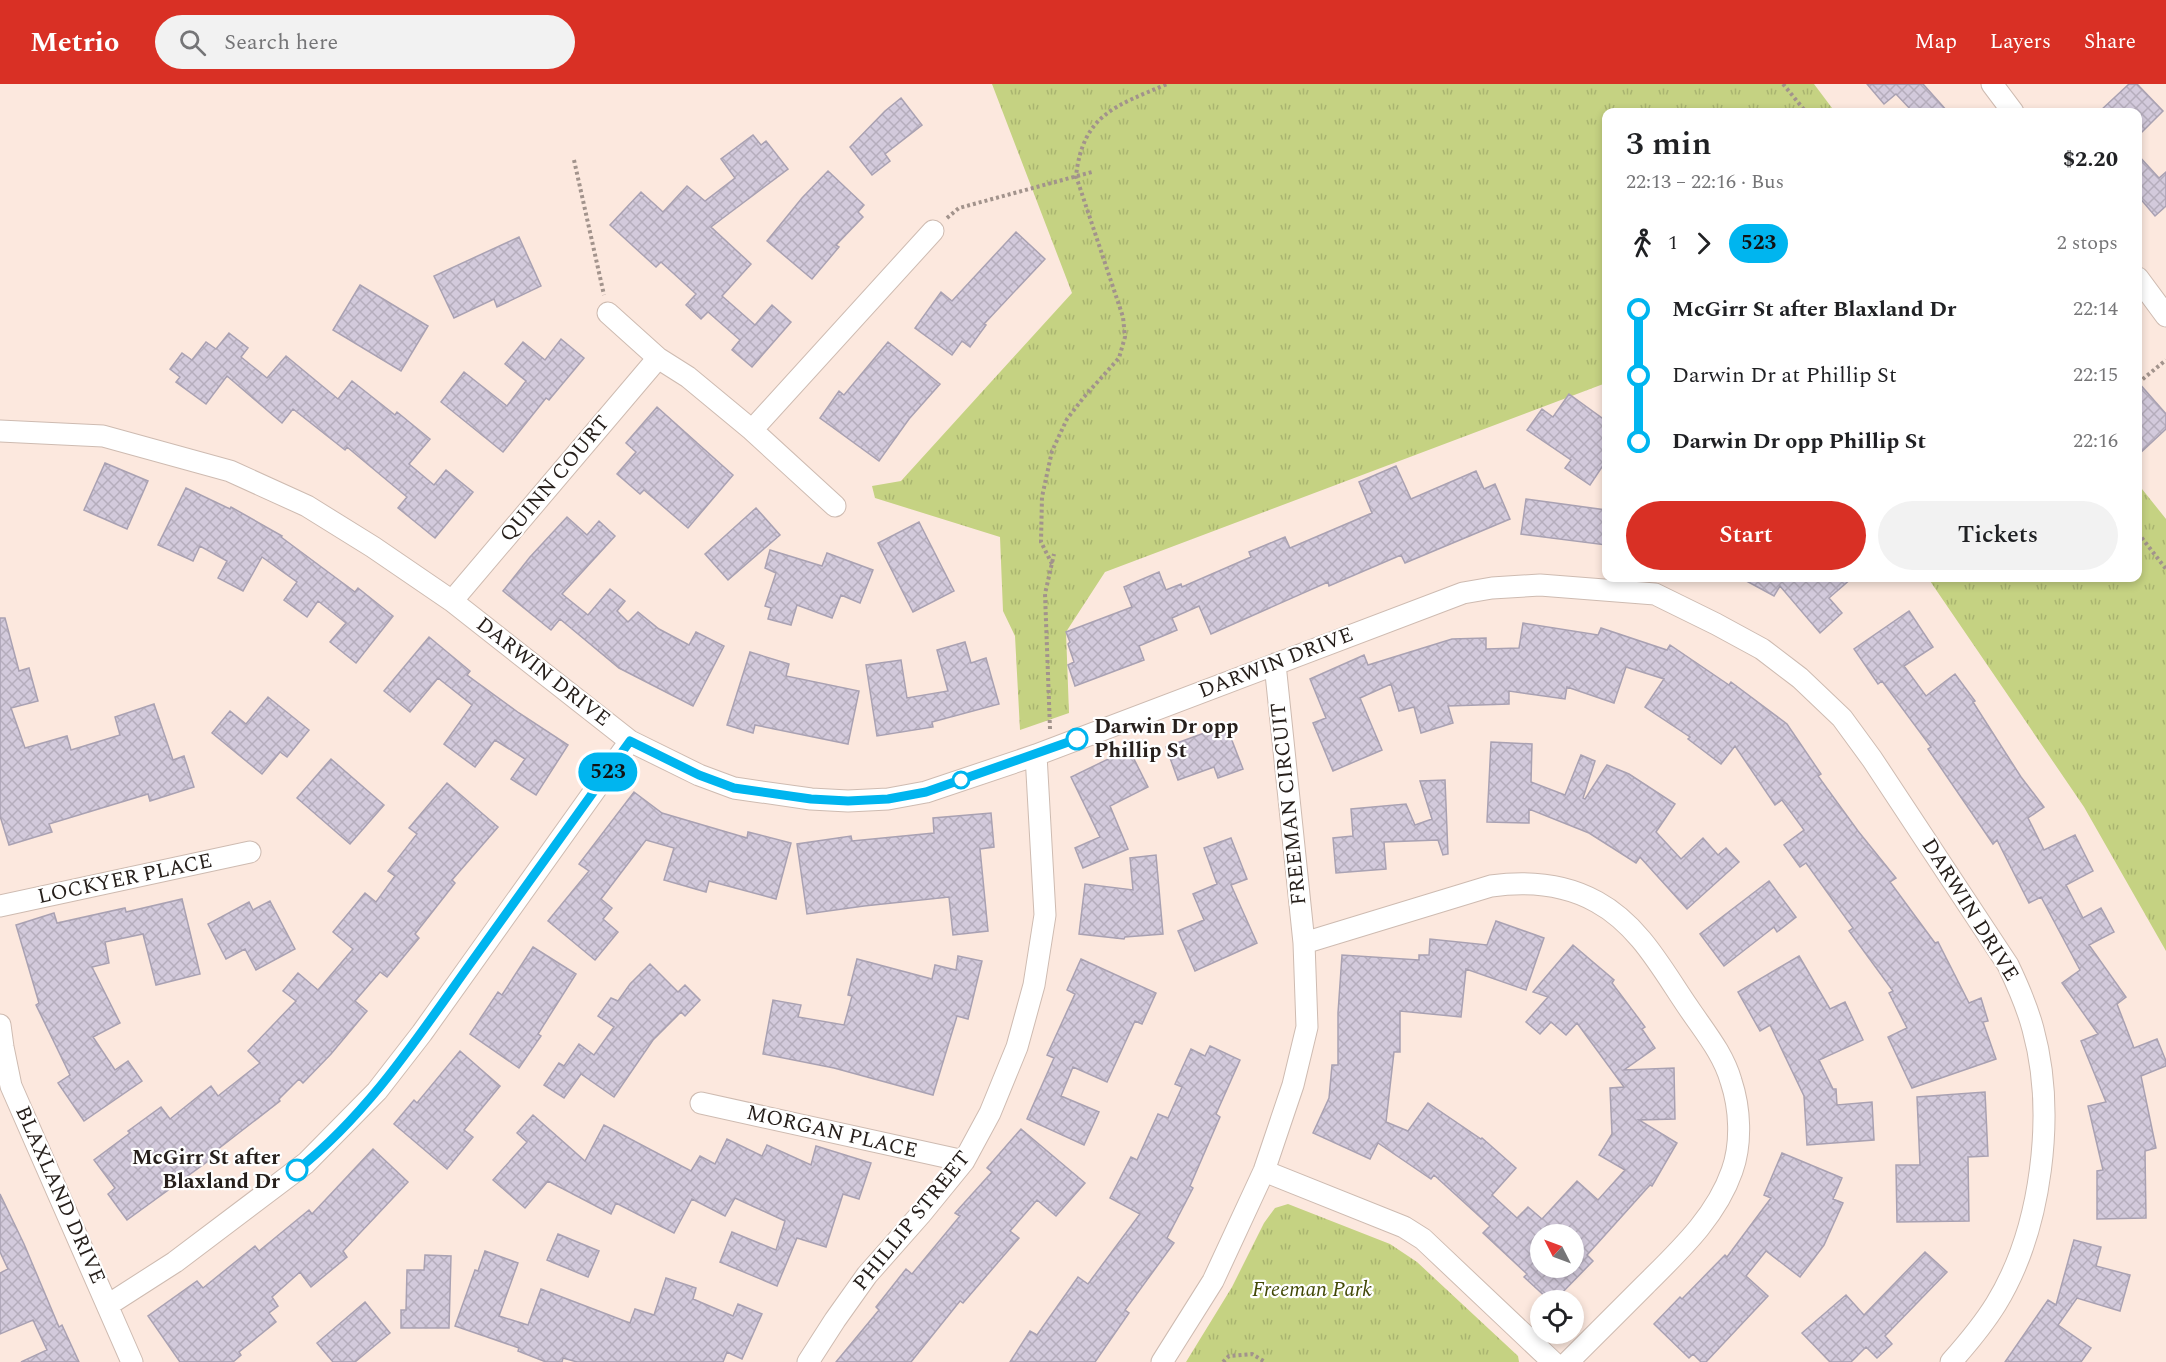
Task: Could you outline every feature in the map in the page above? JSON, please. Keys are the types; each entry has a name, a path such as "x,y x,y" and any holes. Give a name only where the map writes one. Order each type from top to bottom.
{"street":[{"path":"1992,84 2010,108"},
{"path":"752,430 933,231"},
{"path":"2142,283 2166,316"},
{"path":"608,313 658,358 688,377 752,430 835,506"},
{"name":"QUINN COURT","path":"452,601 658,358"},
{"name":"DARWIN DRIVE","path":"0,431 103,436 230,471 307,506 373,547 452,601 630,741 699,775 734,788 811,799 888,799 926,792 1045,751 1463,593 1492,588 1540,585 1657,586 1716,624 1762,649 1800,678 1842,718 1872,759 2008,964 2024,998 2034,1030 2041,1074 2042,1165 2036,1201 2027,1234 1997,1303 1974,1336 1951,1362"},
{"name":"FREEMAN CIRCUIT","path":"1162,1362 1213,1281 1264,1171 1293,1086 1303,1047 1306,1027 1304,944 1275,664"},
{"path":"108,1305 184,1255 306,1163 377,1091 429,1023 630,741"},
{"name":"PHILLIP STREET","path":"808,1362 867,1275 964,1161 990,1113 1017,1047 1034,985 1045,915 1045,751"},
{"name":"LOCKYER PLACE","path":"0,906 250,852"},
{"path":"1304,944 1491,886 1512,883 1540,885 1575,892 1597,902 1618,916 1637,934 1722,1056 1738,1110 1737,1138 1732,1170 1716,1204 1691,1238 1568,1362"},
{"name":"BLAXLAND DRIVE","path":"0,1024 11,1086 132,1362"},
{"name":"MORGAN PLACE","path":"701,1103 964,1161"},
{"path":"1264,1171 1404,1227 1424,1239 1553,1362"}],"path":[{"path":"1052,564 1041,542 1041,531 1042,498 1052,451 1067,418 1119,358 1125,337 1123,317 1076,176 1078,154 1088,133 1102,116 1120,104 1167,84"},
{"path":"1783,84 1803,108"},
{"path":"574,160 608,313"},
{"path":"933,231 959,208 1092,172"},
{"path":"2142,380 2166,360"},
{"path":"2142,538 2166,569"},
{"path":"1045,751 1050,727 1045,594 1054,554"},
{"path":"1223,1362 1229,1356 1252,1353 1264,1362"}],"green space":[{"path":"992,84 1814,84 1832,108 1602,108 1602,385 1105,572 1066,632 1069,713 1020,730 1015,636 1003,611 1000,537 875,498 872,486 901,481 1072,293"},
{"path":"2142,489 2166,519 2166,951 2084,807 1931,582 2142,582"},
{"name":"Freeman Park","path":"1288,1204 1390,1244 1417,1262 1518,1356 1519,1362 1186,1362 1232,1287 1264,1223 1275,1208"}],"building":[{"path":"1867,84 1923,84 1944,108 1909,108 1896,94 1884,104"},
{"path":"2129,84 2137,84 2163,111 2142,132 2142,108 2103,108"},
{"path":"901,98 922,125 885,154 890,161 872,175 850,147"},
{"path":"753,135 761,145 766,141 788,169 711,227 751,264 722,296 755,325 772,305 791,322 752,367 732,350 740,340 708,312 701,319 686,305 696,294 661,262 656,267 610,225 641,192 663,212 687,186 705,201 735,178 721,159"},
{"path":"2142,159 2159,178 2166,172 2166,206 2155,216 2142,201"},
{"path":"828,171 864,205 858,212 863,217 836,245 839,247 812,279 767,241 802,198"},
{"path":"1016,232 1045,259 984,324 986,325 970,347 962,341 952,355 915,328 941,292 952,301"},
{"path":"519,237 541,286 497,307 494,299 454,318 434,276"},
{"path":"360,285 428,326 401,371 333,330"},
{"path":"229,333 248,348 241,357 267,378 286,356 338,399 352,381 395,415 397,412 430,439 409,464 434,485 446,470 473,492 435,538 398,508 407,497 347,447 345,450 293,409 282,423 227,376 206,404 176,382 180,377 170,369 182,353 192,360 206,342 216,349"},
{"path":"561,339 584,358 549,400 546,398 503,452 441,402 464,372 507,406 526,381 505,364 523,342 545,360"},
{"path":"888,342 940,384 909,419 879,461 820,418 839,391 844,395"},
{"path":"2142,387 2166,414 2166,429 2142,451"},
{"path":"1569,394 1602,418 1602,467 1590,485 1565,468 1571,460 1527,430 1542,409 1553,417"},
{"path":"657,407 733,475 688,528 644,490 640,494 617,474 636,452 626,443"},
{"path":"105,463 148,481 127,529 84,510"},
{"path":"1396,466 1411,499 1476,471 1484,489 1495,484 1510,519 1405,563 1401,555 1329,586 1328,582 1211,634 1199,606 1172,618 1177,630 1139,646 1144,660 1075,686 1068,665 1074,662 1066,632 1132,607 1124,587 1159,572 1166,590 1181,584 1182,587 1251,557 1249,552 1285,537 1290,548 1372,513 1359,482"},
{"path":"186,488 230,509 231,507 282,536 355,592 358,588 393,616 356,663 330,642 346,623 318,601 307,617 284,600 297,582 262,557 243,591 218,578 227,561 200,546 193,561 158,545"},
{"path":"1526,499 1602,509 1602,544 1521,534"},
{"path":"756,508 780,535 728,580 705,554"},
{"path":"567,517 587,535 599,521 615,536 562,594 588,615 610,589 625,601 617,611 628,622 638,612 659,629 689,645 696,632 724,646 693,706 619,668 560,619 551,630 503,591 530,557"},
{"path":"919,522 954,591 913,612 878,543"},
{"path":"770,550 822,566 827,553 873,570 860,603 841,595 832,618 797,605 791,625 768,619 771,608 765,606 776,573 765,568"},
{"path":"1748,582 1847,582 1829,598 1842,613 1820,633 1780,586 1774,596"},
{"path":"1909,611 1933,647 1904,666 1926,696 1955,674 1975,701 1973,702 2021,777 2044,807 2028,818 2044,850 2075,835 2093,871 2066,885 2083,918 2101,908 2114,932 2089,945 2126,997 2117,1004 2134,1048 2157,1039 2166,1061 2166,1066 2141,1076 2156,1148 2145,1151 2146,1218 2097,1219 2097,1171 2103,1170 2088,1106 2106,1102 2081,1041 2098,1034 2062,983 2080,970 2041,897 2029,903 1997,840 1993,844 1928,749 1931,747 1882,681 1878,684 1854,649"},
{"path":"0,618 5,618 19,671 29,668 38,701 11,708 25,748 67,736 71,750 120,735 115,717 154,704 173,760 184,756 194,787 150,801 148,794 49,824 52,832 9,845 0,816"},
{"path":"1523,623 1598,635 1601,628 1667,650 1670,645 1729,685 1731,682 1787,724 1821,774 1818,776 1896,878 1890,882 1935,943 1938,942 1969,1003 1981,998 1988,1021 1983,1022 1996,1059 1912,1088 1888,1037 1907,1028 1889,993 1893,991 1849,931 1853,928 1806,863 1800,867 1784,845 1804,830 1782,800 1775,805 1735,746 1721,764 1688,739 1690,737 1645,707 1664,679 1626,667 1614,703 1567,687 1565,699 1509,691 1509,704 1448,706 1453,723 1421,733 1414,707 1399,711 1391,684 1360,698 1382,750 1333,771 1313,723 1326,718 1310,679 1364,655 1368,665 1452,639 1486,638 1486,649 1519,648"},
{"path":"429,637 470,671 467,675 568,745 536,795 511,779 525,759 495,740 475,767 444,744 472,705 438,678 410,712 384,691"},
{"path":"965,642 971,663 986,658 999,704 932,722 933,727 877,736 866,665 901,660 907,698 948,691 937,650"},
{"path":"750,652 789,664 786,676 859,691 848,744 755,725 753,733 727,725"},
{"path":"268,697 309,730 287,757 280,752 262,774 212,733 230,711 246,724"},
{"path":"1226,725 1243,769 1218,778 1214,767 1178,780 1166,747"},
{"path":"1491,742 1532,744 1531,782 1565,795 1581,755 1595,761 1583,798 1585,799 1607,765 1629,774 1675,804 1656,832 1681,859 1703,838 1718,855 1726,848 1739,862 1687,909 1640,857 1636,863 1589,833 1529,809 1529,823 1487,822"},
{"path":"1129,749 1148,787 1110,806 1128,849 1083,868 1075,848 1100,837 1071,777"},
{"path":"331,759 384,805 350,844 297,798"},
{"path":"1445,780 1448,854 1443,855 1438,840 1384,842 1386,869 1336,873 1333,838 1353,836 1351,809 1406,804 1415,825 1432,819 1420,781"},
{"path":"447,783 498,827 452,880 455,883 415,934 419,938 387,977 380,972 355,1001 367,1011 303,1083 299,1079 279,1099 280,1101 213,1153 215,1156 127,1220 108,1194 115,1188 94,1160 161,1107 170,1119 211,1086 218,1096 260,1063 248,1051 296,1001 283,991 298,973 318,990 353,949 333,932 365,893 376,902 395,876 388,871 417,834 409,828"},
{"path":"634,792 662,813 747,838 748,832 791,843 776,899 709,881 706,892 664,880 674,848 646,840 601,899 612,908 603,919 618,932 595,960 548,921 589,871 579,864"},
{"path":"991,813 994,847 980,849 988,931 953,935 949,897 807,914 797,844 851,836 852,841 934,833 933,818"},
{"path":"1231,838 1247,879 1231,885 1257,943 1195,971 1178,931 1204,920 1193,894 1217,884 1204,848"},
{"path":"1156,855 1163,934 1125,937 1124,939 1079,934 1085,884 1133,890 1130,858"},
{"path":"1769,881 1796,917 1777,932 1774,927 1724,966 1700,934"},
{"path":"182,899 200,974 156,985 143,934 105,942 109,963 92,967 120,1023 93,1037 115,1070 128,1061 142,1081 84,1121 58,1083 70,1075 36,1005 39,1003 16,925 54,913 57,923 125,908 126,912"},
{"path":"270,901 295,949 256,970 245,949 226,959 208,924 249,902 253,910"},
{"path":"1496,921 1544,938 1526,990 1466,969 1461,1017 1400,1011 1400,1052 1394,1052 1386,1122 1408,1131 1428,1103 1482,1138 1516,1168 1492,1195 1517,1218 1528,1207 1542,1219 1577,1181 1598,1200 1625,1170 1599,1155 1612,1134 1610,1088 1624,1087 1577,1023 1566,1035 1551,1022 1540,1034 1526,1022 1548,997 1533,992 1573,945 1614,980 1612,983 1645,1027 1642,1029 1655,1048 1624,1070 1674,1068 1675,1119 1639,1120 1677,1143 1652,1186 1650,1185 1587,1255 1593,1261 1584,1270 1584,1224 1530,1224 1530,1278 1576,1278 1565,1290 1538,1290 1524,1277 1527,1274 1483,1233 1490,1226 1434,1175 1431,1179 1378,1143 1370,1159 1313,1133 1329,1098 1332,1065 1338,1065 1338,1013 1342,955 1419,960 1419,955 1429,955 1430,939 1487,945"},
{"path":"533,947 576,974 538,1034 541,1036 519,1068 470,1034 498,992 502,995"},
{"path":"958,956 982,961 968,1019 957,1016 933,1095 834,1068 763,1054 773,1000 801,1005 798,1017 844,1025 852,996 848,995 857,959 932,979 935,965 956,970"},
{"path":"1799,956 1830,1009 1845,1002 1863,1040 1819,1060 1833,1089 1836,1089 1837,1105 1872,1102 1874,1140 1807,1145 1804,1096 1770,1025 1760,1031 1738,992"},
{"path":"1081,959 1156,993 1142,1024 1135,1021 1107,1082 1073,1067 1061,1096 1099,1112 1084,1145 1027,1119 1054,1058 1047,1055 1075,994 1067,990"},
{"path":"650,964 678,992 685,985 700,1000 685,1016 681,1012 653,1040 614,1097 581,1074 564,1098 544,1085 559,1063 564,1066 579,1044 594,1055 614,1027 598,1016 611,998 618,1001 630,984"},
{"path":"1210,1046 1240,1060 1216,1114 1220,1117 1190,1186 1193,1188 1167,1238 1174,1243 1125,1310 1129,1313 1095,1362 1010,1362 1030,1331 1037,1335 1078,1277 1088,1284 1140,1214 1110,1198 1131,1157 1137,1160 1158,1114 1168,1118 1182,1087 1175,1084 1191,1049 1205,1056"},
{"path":"460,1051 500,1086 464,1130 473,1137 447,1169 394,1124 414,1100 417,1103"},
{"path":"1985,1092 1988,1156 1968,1157 1969,1221 1897,1222 1896,1165 1920,1165 1917,1097"},
{"path":"533,1115 585,1161 604,1125 691,1171 700,1156 715,1164 727,1139 762,1156 767,1145 811,1165 816,1146 871,1163 859,1199 843,1194 826,1247 797,1238 777,1286 720,1262 732,1232 776,1250 785,1221 735,1198 725,1216 692,1199 674,1233 616,1203 611,1214 548,1181 525,1208 493,1180 527,1142 517,1133"},
{"path":"1021,1129 1085,1183 1056,1216 1037,1200 1010,1231 1019,1238 963,1303 960,1301 911,1362 836,1362 879,1310 876,1307 906,1269 912,1274 960,1216 955,1213 992,1172 987,1168"},
{"path":"373,1149 408,1182 343,1251 347,1257 311,1287 300,1272 272,1297 278,1306 269,1313 276,1322 239,1352 241,1355 233,1362 180,1362 148,1316 197,1281 203,1288 255,1246 259,1251 309,1210 312,1214"},
{"path":"1782,1153 1842,1178 1833,1199 1843,1203 1824,1245 1800,1277 1766,1251 1746,1276 1768,1296 1706,1362 1701,1362 1693,1354 1689,1358 1654,1324 1725,1255 1727,1257 1771,1198 1764,1195"},
{"path":"0,1194 59,1327 62,1325 79,1362 21,1362 47,1350 33,1320 0,1334 0,1273 8,1269 0,1252"},
{"path":"558,1234 599,1251 588,1277 547,1260"},
{"path":"2074,1240 2101,1247 2096,1266 2130,1275 2120,1311 2077,1298 2058,1325 2091,1348 2081,1362 2005,1362 2048,1300 2056,1305"},
{"path":"485,1251 518,1263 499,1316 528,1325 541,1289 630,1323 635,1309 654,1315 666,1278 696,1288 693,1299 733,1316 738,1304 762,1314 742,1359 727,1352 723,1362 577,1362 563,1358 562,1362 546,1362 518,1351 519,1348 455,1326 475,1270 478,1271"},
{"path":"1925,1252 1947,1272 1885,1336 1892,1344 1877,1358 1866,1347 1851,1362 1830,1362 1802,1333 1846,1295 1864,1315"},
{"path":"425,1255 451,1256 449,1328 401,1328 401,1310 406,1310 407,1270 424,1270"},
{"path":"365,1302 390,1333 355,1362 333,1362 317,1343"}],"bus line":[{"name":"523","path":"297,1170 377,1091 422,1033 630,741 660,758 734,788 811,799 848,801 888,799 926,792 1077,739"}],"place":[{"name":"Darwin Dr opp Phillip St","path":"1077,739"},
{"name":"McGirr St after Blaxland Dr","path":"297,1170"}]}
